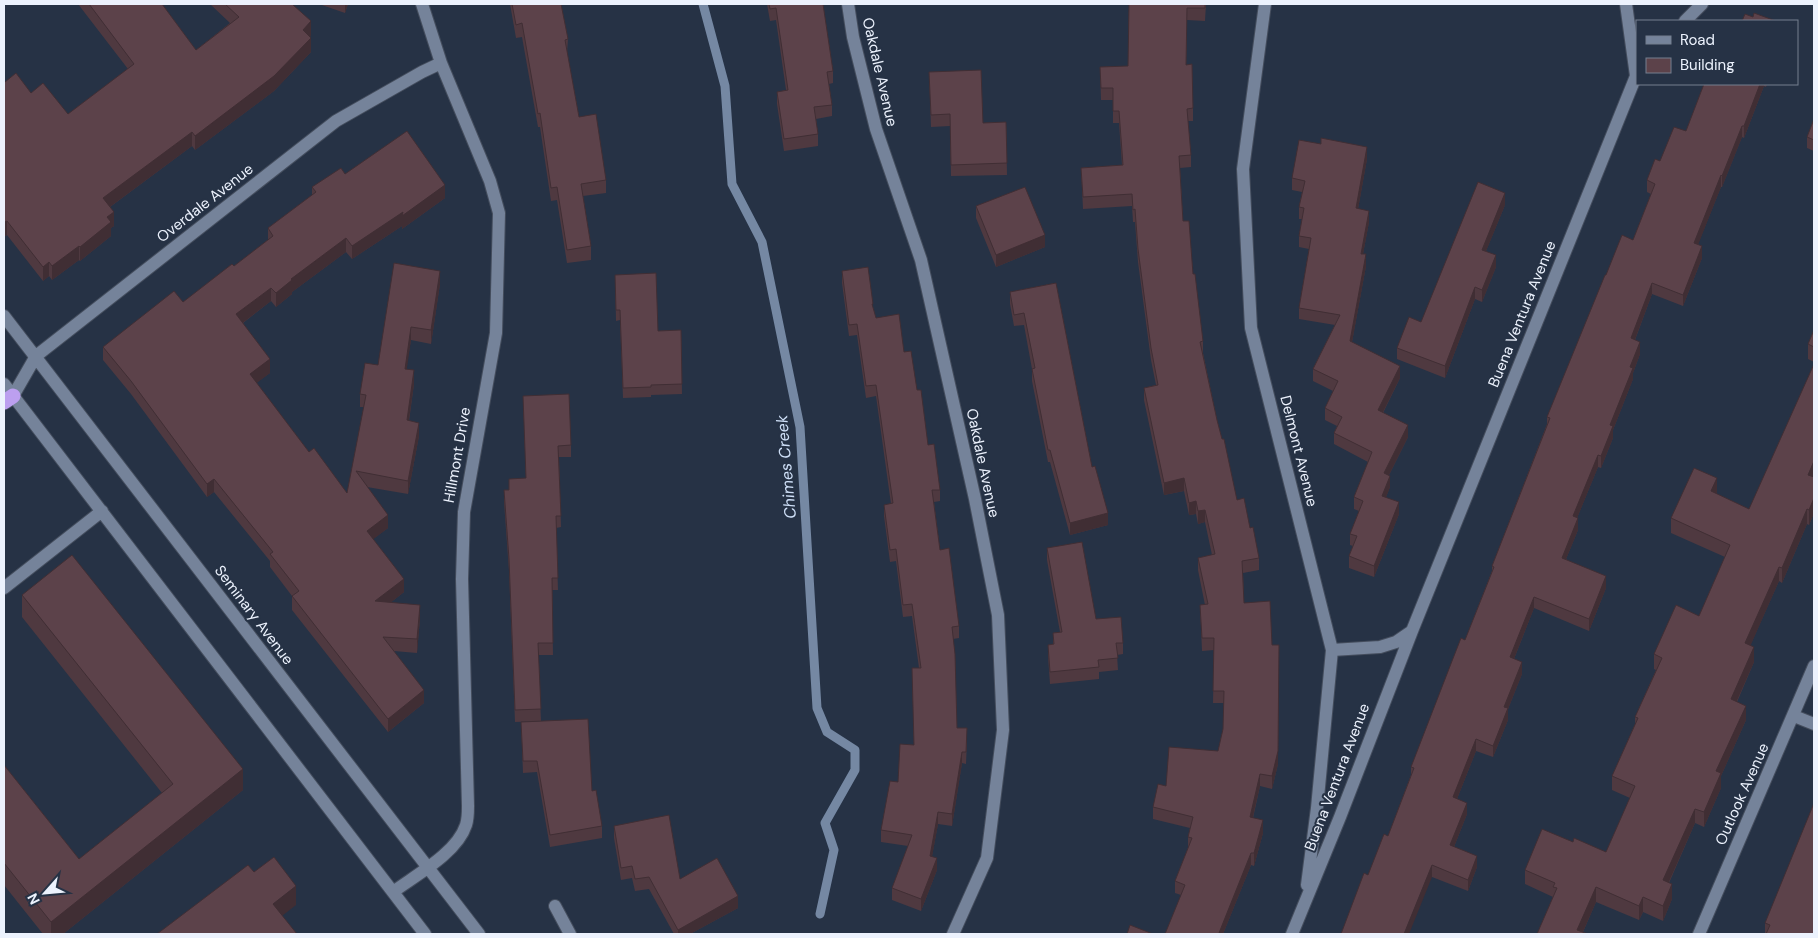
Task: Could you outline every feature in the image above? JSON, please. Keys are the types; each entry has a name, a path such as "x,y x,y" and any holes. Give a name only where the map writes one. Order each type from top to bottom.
{"street":[{"name":"Hillmont Drive","path":"393,892 450,849 460,838 467,823 462,579 464,512 496,333 499,214 490,181 441,63 422,4"},
{"name":"Oakdale Avenue","path":"848,4 853,37 876,129 921,260 975,499 998,615 1003,730 987,858 953,934"},
{"name":"Delmont Avenue","path":"1265,4 1243,170 1251,328 1332,650 1317,808 1305,905"},
{"name":"Buena Ventura Avenue","path":"1292,934 1636,75 1626,4"},
{"path":"1686,20 1702,4"},
{"name":"Overdale Avenue","path":"7,394 36,356 336,121 441,63"},
{"name":"Seminary Avenue","path":"4,316 479,934"},
{"path":"7,394 102,511 425,934"},
{"path":"4,588 102,511"},
{"path":"1332,650 1380,647 1396,642 1412,631"},
{"name":"Outlook Avenue","path":"1699,934 1814,666"},
{"path":"1794,716 1814,724"},
{"path":"555,906 570,934"}],"building":[{"path":"89,4 162,4 196,50 239,17 225,4 292,4 311,21 303,30 311,38 274,76 195,136 192,132 103,198 114,212 107,217 111,222 80,247 52,266 49,262 43,267 7,221 5,222 4,220 4,80 5,82 16,73 31,93 43,83 68,114 134,64"},
{"path":"512,4 561,4 568,39 565,40 579,117 596,114 606,180 581,184 591,246 567,250 557,187 551,188 540,113 538,114 522,23 516,25"},
{"path":"769,4 823,4 833,71 827,72 832,105 814,107 818,134 784,139 777,92 788,90 776,8 770,9"},
{"path":"1129,4 1205,4 1205,8 1187,8 1186,65 1192,64 1193,108 1187,109 1191,155 1179,156 1183,221 1189,221 1193,274 1195,274 1203,341 1200,342 1217,420 1222,439 1224,439 1237,500 1244,498 1250,528 1253,527 1259,558 1242,561 1244,603 1270,601 1272,645 1279,645 1278,751 1272,776 1260,774 1250,817 1263,820 1254,853 1251,853 1219,933 1223,934 1165,934 1185,885 1175,881 1192,838 1188,837 1193,817 1153,807 1158,784 1166,786 1169,747 1218,751 1223,729 1224,691 1213,691 1214,638 1202,638 1200,605 1208,604 1198,558 1215,554 1205,510 1198,511 1196,501 1189,503 1184,478 1164,483 1144,388 1158,385 1151,348 1132,194 1083,197 1081,168 1123,165 1119,111 1113,111 1113,88 1101,88 1100,67 1128,66"},
{"path":"1754,13 1773,20 1742,20 1745,14 1753,17"},
{"path":"981,70 983,123 1006,122 1007,163 951,165 950,114 931,115 929,72"},
{"path":"1704,85 1760,85 1694,243 1702,246 1683,295 1652,283 1631,338 1640,342 1630,367 1633,368 1610,425 1613,426 1601,456 1598,455 1573,516 1578,518 1562,558 1606,576 1589,619 1534,597 1510,657 1522,662 1504,707 1508,708 1493,746 1476,739 1453,797 1467,803 1450,845 1477,856 1468,880 1432,865 1404,934 1341,934 1364,873 1368,875 1384,834 1388,836 1414,768 1411,767 1461,638 1465,640 1494,567 1492,566 1550,418 1547,417 1622,235 1633,240 1655,184 1647,180 1655,159 1660,161 1674,127 1686,131"},
{"path":"1814,119 1814,140 1807,137"},
{"path":"407,131 445,185 402,216 403,212 352,246 346,238 291,279 276,293 271,288 236,314 270,359 250,374 309,452 314,448 347,493 366,395 360,394 365,363 378,365 394,263 440,271 431,330 411,327 405,369 414,370 407,420 419,423 408,481 356,471 388,515 367,531 404,579 375,601 420,605 417,639 383,637 424,690 388,719 292,596 299,591 270,554 273,552 214,479 207,484 131,381 103,347 174,291 183,302 232,264 234,266 273,236 268,228 316,192 312,187 341,168 345,174"},
{"path":"1321,138 1367,147 1356,208 1369,211 1361,254 1366,254 1350,341 1400,366 1378,410 1408,425 1384,473 1390,476 1382,496 1399,502 1374,566 1349,556 1357,536 1350,534 1363,501 1354,497 1372,452 1334,433 1342,417 1325,408 1338,381 1313,369 1340,315 1299,308 1311,238 1299,236 1304,208 1299,207 1305,181 1292,178 1299,140 1321,144"},
{"path":"1478,182 1505,193 1482,250 1496,255 1482,290 1475,287 1445,366 1397,348 1409,317 1421,322"},
{"path":"1025,187 1045,235 996,255 976,206"},
{"path":"868,267 872,304 876,318 899,314 904,352 911,351 917,390 921,390 928,445 934,444 940,490 932,490 940,550 949,548 959,626 952,627 955,654 957,728 967,728 966,752 962,752 952,814 938,812 930,856 937,858 921,899 892,888 912,835 881,830 890,781 898,782 900,744 914,745 912,668 921,668 912,604 903,605 896,549 890,550 884,505 893,503 876,385 866,386 857,324 849,325 842,271"},
{"path":"656,273 658,331 681,330 682,384 623,388 620,310 616,310 615,275"},
{"path":"1056,283 1092,467 1095,466 1108,513 1070,523 1050,450 1048,450 1032,369 1035,368 1024,313 1014,315 1010,292"},
{"path":"1814,330 1814,347 1808,344"},
{"path":"1814,364 1814,461 1808,475 1814,477 1814,498 1809,510 1807,509 1782,568 1779,567 1745,643 1754,647 1731,699 1746,706 1716,771 1721,773 1704,812 1695,809 1663,880 1672,884 1663,906 1643,897 1639,906 1596,887 1577,930 1588,934 1537,934 1557,888 1553,887 1555,883 1525,870 1542,829 1573,842 1574,838 1606,852 1635,786 1612,776 1638,718 1635,717 1662,658 1654,654 1676,605 1699,616 1730,545 1671,518 1694,468 1717,478 1711,491 1749,509"},
{"path":"569,394 571,445 558,446 561,516 556,516 558,578 552,578 553,643 538,643 541,709 515,710 509,559 504,490 509,490 509,479 526,478 523,396"},
{"path":"1082,542 1096,619 1121,617 1123,643 1116,643 1118,658 1098,660 1099,667 1050,672 1048,645 1054,644 1053,633 1062,632 1047,548"},
{"path":"72,555 243,769 51,922 4,863 4,765 79,859 173,784 22,595"},
{"path":"588,719 592,791 596,790 602,826 550,835 537,761 523,761 521,722"},
{"path":"1814,803 1814,934 1766,934 1770,925 1765,923"},
{"path":"669,815 680,879 717,858 738,896 678,930 649,877 635,879 632,866 621,868 614,826"},
{"path":"274,857 296,886 273,904 297,934 157,934 248,865 254,872"},
{"path":"1130,925 1153,934 1127,934"}],"waterway":[{"name":"Chimes Creek","path":"703,4 725,86 732,184 762,242 800,427 817,708 827,732 855,750 855,770 825,823 834,850 820,914"}]}
